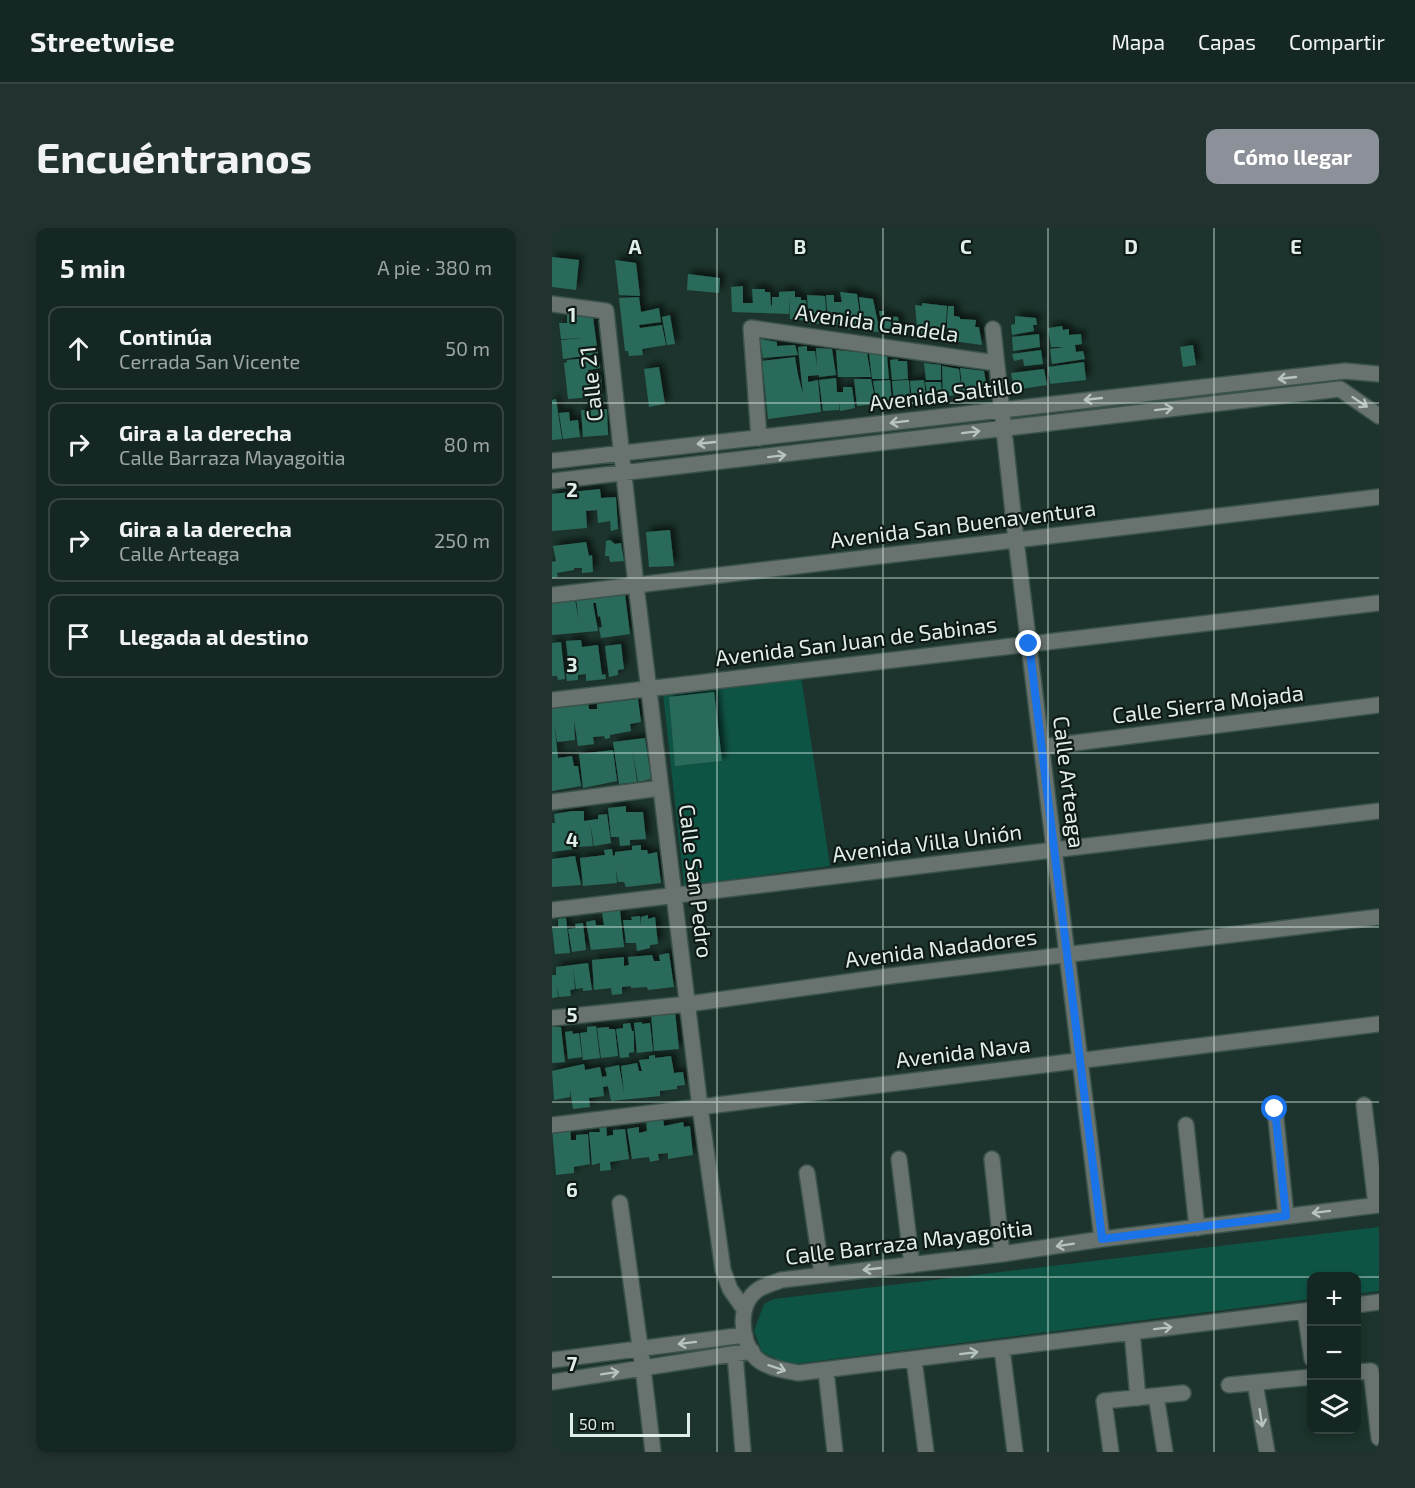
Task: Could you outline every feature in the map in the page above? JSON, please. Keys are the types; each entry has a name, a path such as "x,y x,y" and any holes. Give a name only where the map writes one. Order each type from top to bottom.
{"street":[{"name":"Calle 21","path":"552,304 606,312 620,452"},
{"name":"Avenida Candela","path":"759,438 751,328 996,363"},
{"name":"Calle Arteaga","path":"993,329 1016,540 1102,1239"},
{"name":"Avenida Saltillo","path":"552,460 1345,371 1379,374"},
{"path":"1345,371 1340,389 1379,416"},
{"name":"Avenida Saltillo","path":"552,481 756,459 1340,389"},
{"name":"Calle San Pedro","path":"620,452 700,1107 723,1270 730,1289 744,1309"},
{"name":"Avenida San Buenaventura","path":"552,595 1379,497"},
{"name":"Avenida San Juan de Sabinas","path":"552,700 1379,603"},
{"name":"Calle Sierra Mojada","path":"1042,747 1379,705"},
{"path":"552,802 662,788"},
{"name":"Avenida Villa Unión","path":"552,910 1379,811"},
{"name":"Avenida Nadadores","path":"552,1018 688,1004 890,976 1379,917"},
{"name":"Avenida Nava","path":"552,1125 1379,1023"},
{"path":"1364,1105 1378,1205"},
{"path":"1275,1109 1286,1216"},
{"path":"1186,1125 1197,1228"},
{"path":"899,1159 912,1264"},
{"path":"992,1159 1002,1254"},
{"path":"807,1173 822,1274"},
{"path":"620,1203 652,1452"},
{"name":"Calle Barraza Mayagoitia","path":"744,1309 758,1290 781,1280 1378,1205"},
{"path":"1361,1304 1379,1302"},
{"path":"744,1309 744,1335 756,1358 773,1368 798,1373 1307,1311"},
{"path":"1132,1332 1138,1398"},
{"path":"552,1360 744,1335"},
{"path":"1002,1348 1015,1452"},
{"path":"552,1382 752,1352"},
{"path":"735,1354 743,1452"},
{"path":"914,1360 926,1452"},
{"path":"826,1371 835,1452"},
{"path":"1364,1372 1379,1438"},
{"path":"1229,1385 1307,1377"},
{"path":"1255,1383 1266,1452"},
{"path":"1111,1452 1104,1401 1183,1393"},
{"path":"1156,1396 1165,1452"}],"green space":[{"path":"801,676 830,866 684,886 663,693"},
{"path":"1379,1227 1379,1291 1361,1293 1361,1272 1307,1272 1307,1300 794,1364 762,1352 754,1331 764,1304 774,1299"}],"building":[{"path":"552,257 579,260 576,290 552,287"},
{"path":"615,260 636,263 640,296 619,295"},
{"path":"688,274 720,278 719,293 687,290"},
{"path":"743,286 743,303 753,303 752,289 765,289 765,292 770,292 771,306 772,297 779,297 779,292 795,291 795,297 806,300 808,321 790,319 789,297 789,314 732,312 731,287"},
{"path":"840,292 857,294 862,330 845,329 843,311 843,325 828,325 826,295 834,295 834,302 842,302"},
{"path":"807,295 825,296 827,324 809,324"},
{"path":"639,297 641,312 659,308 661,322 639,325 640,328 662,325 666,345 642,349 643,355 629,356 628,351 625,351 619,298"},
{"path":"859,297 873,299 880,332 863,331"},
{"path":"922,303 947,306 945,340 918,337 915,305 922,306"},
{"path":"948,306 954,306 954,316 960,319 976,320 975,327 979,327 982,345 946,340"},
{"path":"879,311 884,311 884,316 898,317 901,334 883,332"},
{"path":"567,313 593,317 598,354 563,359 561,340 583,338 561,339 559,323 567,323"},
{"path":"670,315 675,344 667,345 662,317"},
{"path":"1015,316 1036,318 1037,325 1033,325 1034,331 1012,335 1011,325 1015,324"},
{"path":"1062,326 1063,330 1069,329 1069,335 1081,334 1082,344 1075,345 1076,352 1083,351 1085,359 1052,364 1050,349 1065,347 1051,347 1048,328"},
{"path":"1039,334 1040,347 1013,351 1012,337"},
{"path":"760,339 777,342 777,346 795,345 798,355 763,358"},
{"path":"1193,345 1196,365 1183,367 1180,347"},
{"path":"807,346 807,351 815,351 817,368 816,348 832,349 836,375 808,376 808,382 818,380 821,412 768,419 762,361 795,357 803,394 798,347"},
{"path":"836,350 867,353 871,377 838,377"},
{"path":"1041,350 1043,364 1024,366 1023,359 1014,361 1012,354"},
{"path":"869,353 887,356 889,379 872,379"},
{"path":"598,357 600,368 588,370 589,376 601,375 602,396 568,399 564,363 567,360"},
{"path":"898,359 898,361 907,361 908,379 892,380 890,360"},
{"path":"1084,362 1086,380 1050,384 1048,367"},
{"path":"924,363 941,365 941,380 926,380"},
{"path":"942,366 959,369 962,394 943,397"},
{"path":"659,367 665,404 649,407 644,369"},
{"path":"960,368 984,371 987,389 963,394"},
{"path":"1044,369 1047,385 1014,390 1011,373"},
{"path":"836,378 837,392 843,392 843,387 852,387 855,408 840,411 839,401 839,410 823,411 819,380"},
{"path":"854,379 871,379 876,404 857,406"},
{"path":"890,380 892,402 877,404 873,381"},
{"path":"909,380 910,399 894,402 892,381"},
{"path":"924,380 926,399 912,400 910,381"},
{"path":"925,382 941,382 942,398 928,399"},
{"path":"556,399 562,439 552,440 552,400"},
{"path":"607,409 608,435 583,437 581,410"},
{"path":"569,412 570,421 578,420 580,437 563,439 559,413"},
{"path":"600,489 601,498 616,497 618,529 611,531 610,521 598,523 597,510 586,511 587,528 552,531 552,494"},
{"path":"670,530 674,566 649,567 646,532"},
{"path":"610,540 615,544 621,543 624,561 610,562 609,556 605,556 606,541"},
{"path":"586,542 589,556 592,555 593,572 582,573 582,568 574,568 574,570 557,573 558,577 552,578 552,562 556,561 553,546"},
{"path":"625,594 630,634 601,638 600,616 598,617 596,603 593,603 598,631 552,635 552,602 575,600 579,621 576,599"},
{"path":"581,640 582,647 598,645 602,675 605,674 606,679 586,681 586,674 578,675 578,680 567,681 565,668 569,668 566,641"},
{"path":"561,642 565,679 558,680 557,676 552,676 552,643"},
{"path":"621,644 624,669 618,670 618,675 609,677 605,646"},
{"path":"714,692 722,761 675,766 669,697"},
{"path":"638,699 641,722 630,724 631,731 610,735 610,738 593,737 594,744 578,746 574,720 575,740 557,742 554,722 558,758 572,756 574,766 578,766 581,786 552,791 552,707 588,703 589,709 597,709 597,704"},
{"path":"645,738 651,779 638,782 632,749 637,782 619,784 613,742"},
{"path":"613,750 617,781 583,788 579,754"},
{"path":"626,806 626,812 643,812 646,839 630,840 630,845 620,846 619,837 611,837 608,808"},
{"path":"584,811 584,821 598,819 598,815 607,814 611,843 594,846 590,822 593,846 575,847 575,837 573,838 574,849 552,852 554,814"},
{"path":"641,845 641,850 647,850 648,854 657,852 661,883 626,887 624,882 618,882 616,869 617,883 583,886 580,858 605,855 604,850 612,849 613,856 615,852 632,850 632,846"},
{"path":"575,856 581,885 552,887 552,859"},
{"path":"620,910 624,947 591,950 586,922 595,920 596,925 604,925 602,912"},
{"path":"648,915 648,919 655,917 658,944 637,951 636,943 626,943 623,920 632,920 631,917 640,916 641,927 641,917"},
{"path":"566,918 570,953 555,954 552,927 558,927 558,919"},
{"path":"583,923 586,950 572,952 568,929 576,928 575,924"},
{"path":"669,953 674,987 648,990 647,987 622,987 622,994 612,995 611,988 594,990 592,960 624,957 624,966 629,965 628,957 652,955 654,961 660,961 659,955"},
{"path":"588,963 592,990 576,989 573,968 575,989 570,990 571,996 559,997 557,987 558,997 552,998 552,975 556,975 556,967"},
{"path":"675,1011 679,1049 654,1051 651,1013"},
{"path":"642,1022 642,1024 650,1023 653,1051 637,1053 634,1023"},
{"path":"630,1023 634,1031 634,1052 629,1053 629,1057 620,1058 616,1029 623,1028 623,1024"},
{"path":"596,1026 600,1058 583,1060 580,1033 587,1032 587,1027"},
{"path":"552,1027 561,1027 565,1062 552,1063"},
{"path":"609,1027 609,1029 615,1029 618,1056 601,1058 597,1028"},
{"path":"572,1031 573,1034 579,1033 582,1057 568,1059 565,1032"},
{"path":"655,1055 655,1058 671,1056 674,1073 683,1072 685,1085 677,1086 677,1089 660,1091 660,1096 611,1101 608,1086 603,1087 604,1096 589,1098 590,1107 573,1109 570,1090 570,1097 554,1100 552,1071 584,1064 585,1070 600,1067 602,1077 607,1076 605,1068 619,1065 624,1093 621,1066 637,1063 639,1071 642,1071 639,1060 649,1059 649,1056"},
{"path":"663,1117 664,1126 683,1122 684,1127 690,1126 693,1155 668,1159 668,1153 658,1154 659,1160 650,1162 649,1157 632,1159 627,1129 639,1127 639,1133 647,1131 646,1119"},
{"path":"606,1124 607,1136 613,1135 613,1130 625,1129 629,1159 610,1162 611,1170 600,1171 600,1163 592,1165 589,1132 600,1132 599,1125"},
{"path":"570,1126 571,1140 576,1140 576,1135 588,1134 590,1164 574,1167 574,1173 556,1175 552,1128"}],"route":[{"path":"1029,644 1102,1239 1286,1216 1275,1109"}]}
